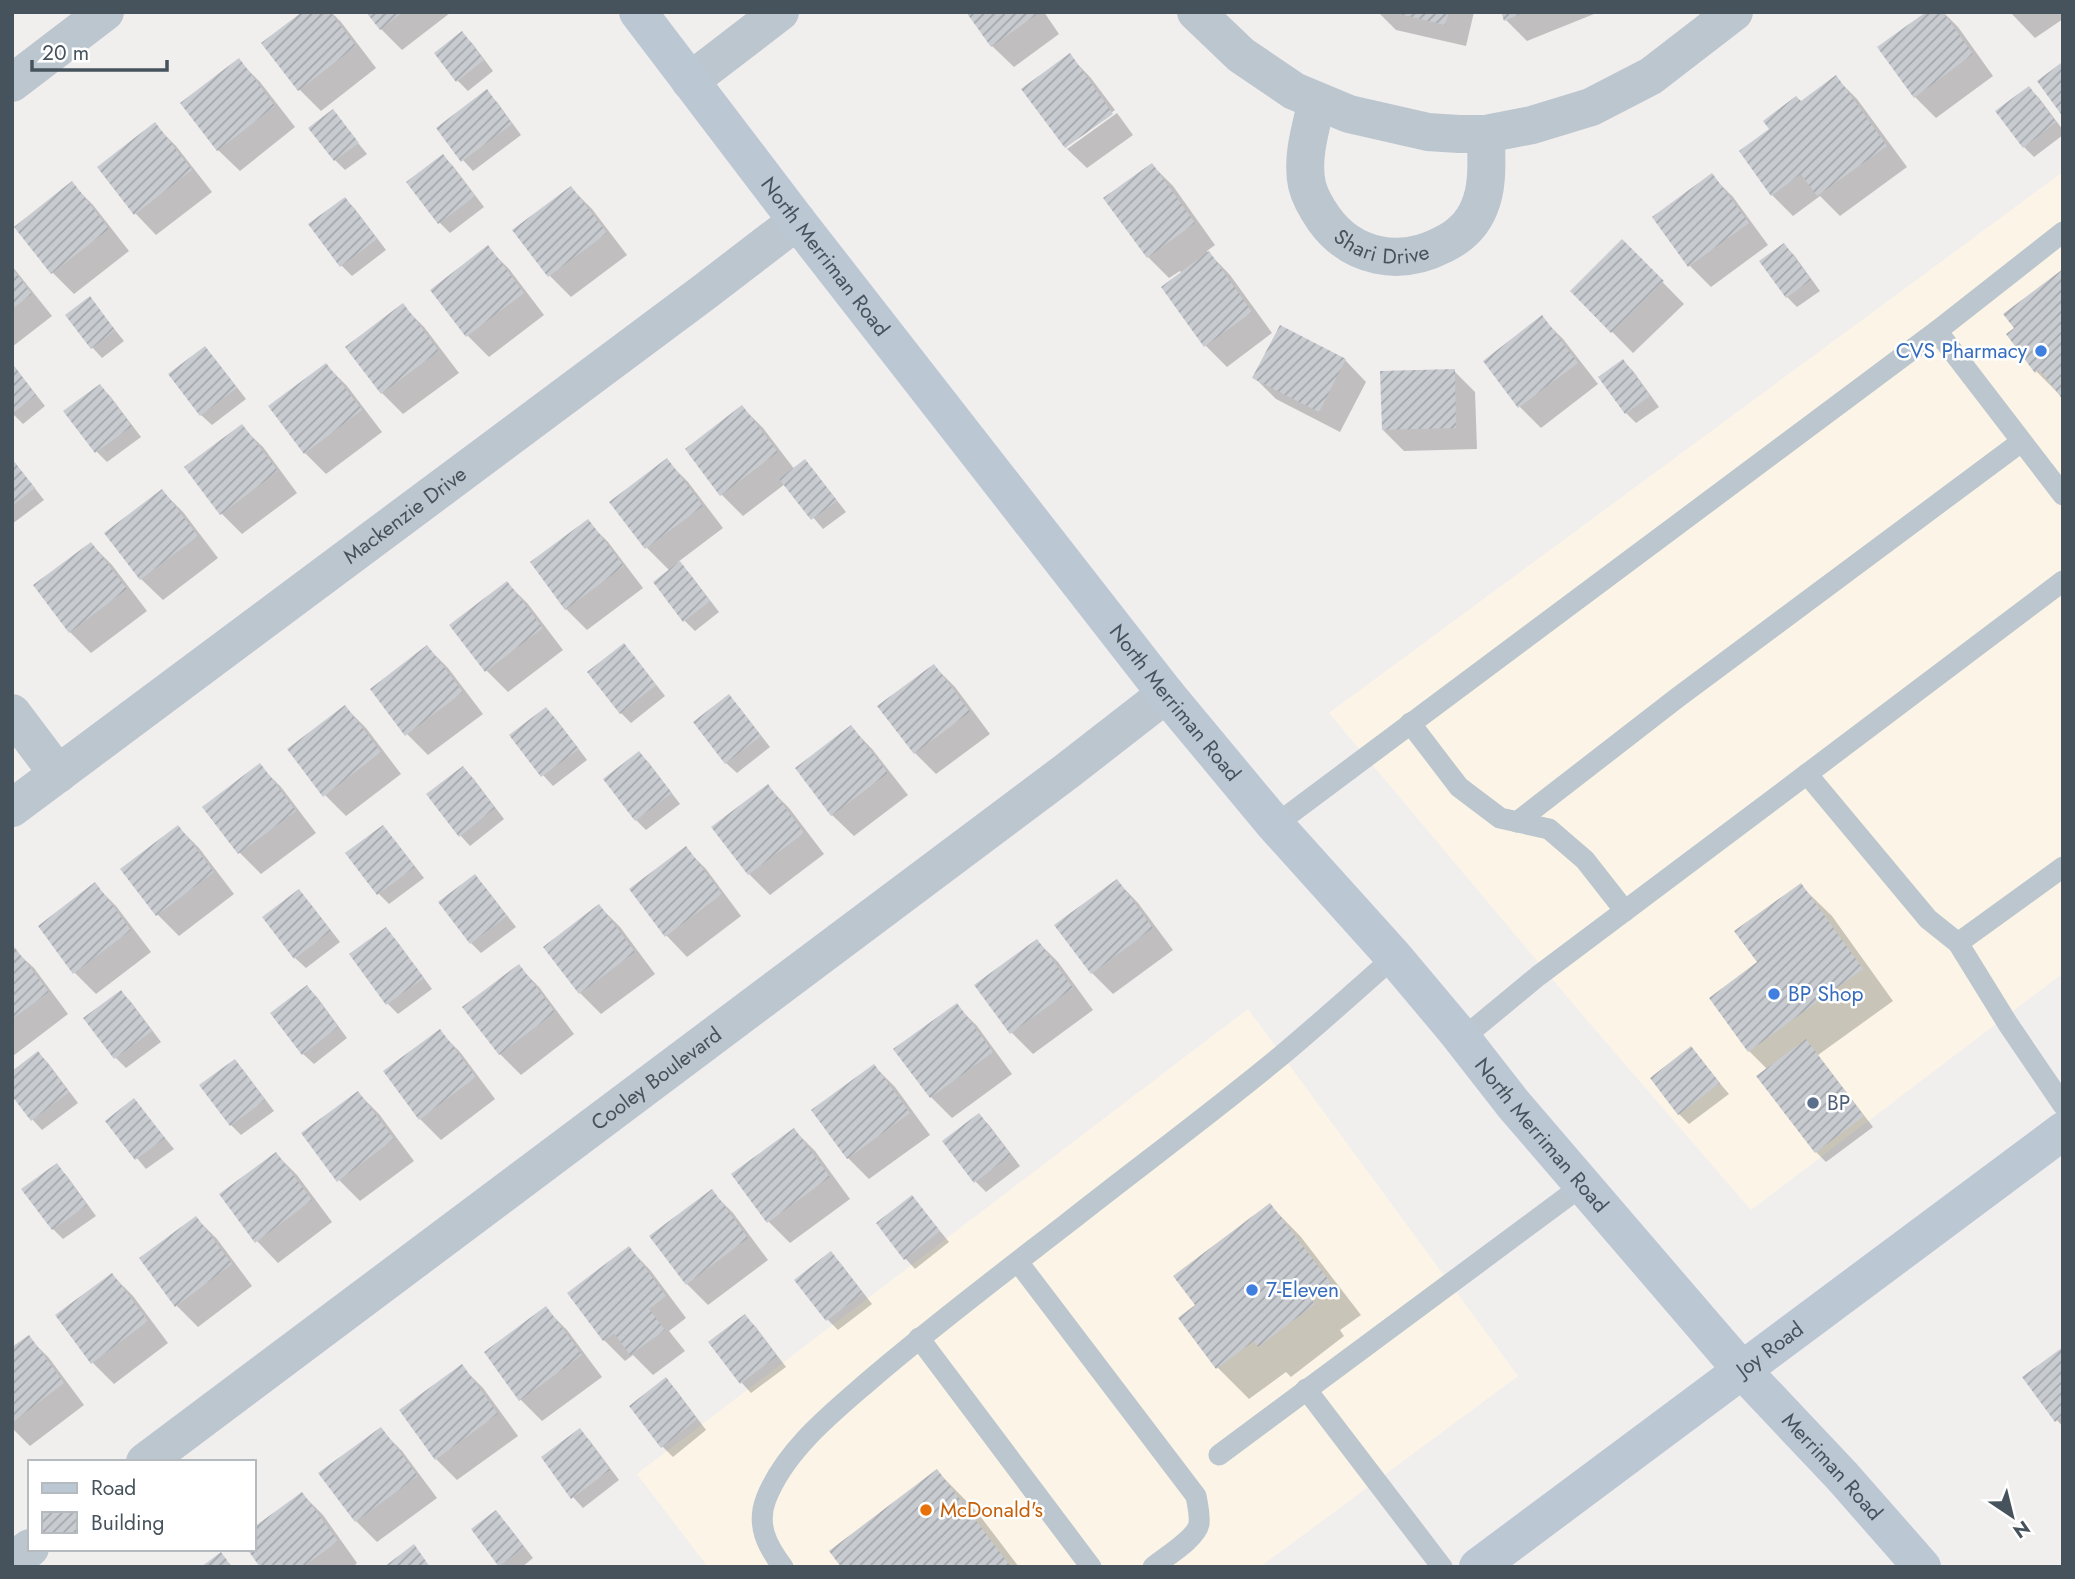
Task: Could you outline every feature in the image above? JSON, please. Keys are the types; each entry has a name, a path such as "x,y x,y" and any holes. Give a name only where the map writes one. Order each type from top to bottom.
{"main road":[{"name":"North Merriman Road","path":"638,12 797,221 1166,694 1275,825 1394,957 1463,1038 1514,1105 1741,1369"},
{"name":"Joy Road","path":"1478,1567 2063,1130"},
{"name":"Merriman Road","path":"1741,1369 1842,1476 1922,1567"}],"street":[{"path":"12,83 105,12"},
{"path":"690,80 780,12"},
{"path":"1196,12 1241,55 1294,90 1317,101 1349,114 1428,132 1486,134 1532,125 1591,107 1651,76 1734,12"},
{"name":"Shari Drive","path":"1317,101 1306,155 1307,188 1330,228 1343,241 1389,258 1430,252 1454,240 1470,225 1480,207 1484,190 1486,134"},
{"name":"Mackenzie Drive","path":"12,808 797,221"},
{"name":"Cooley Boulevard","path":"148,1460 1166,694"},
{"path":"12,713 58,774"},
{"path":"12,1561 28,1549"}],"lane":[{"path":"1275,825 1937,331 2063,232"},
{"path":"1937,331 2063,495"},
{"path":"1517,822 1676,698 2021,442"},
{"path":"1463,1038 1538,976 2063,581"},
{"path":"1410,723 1459,787 1500,818 1549,829 1585,860 1625,911"},
{"path":"1807,774 1928,919 1958,943 2063,1105"},
{"path":"1958,943 2063,867"},
{"path":"783,1567 763,1532 761,1515 767,1496 799,1447 840,1406 919,1338 1281,1055 1394,957"},
{"path":"1219,1455 1583,1185"},
{"path":"1018,1262 1196,1496 1198,1527 1193,1535 1153,1567"},
{"path":"919,1338 1091,1567"},
{"path":"1307,1389 1442,1567"}],"shaded area":[{"path":"2063,172 2063,973 1751,1210 1586,1019 1329,713"},
{"path":"1248,1009 1518,1376 1260,1567 708,1567 637,1474"}],"building":[{"path":"302,12 330,12 356,46 298,91 261,43"},
{"path":"366,12 403,12 380,30"},
{"path":"966,12 1040,12 991,47"},
{"path":"1391,12 1449,12 1445,25"},
{"path":"1501,12 1525,12 1504,21"},
{"path":"1926,12 1943,12 1973,54 1914,98 1877,47"},
{"path":"462,31 484,60 456,82 434,53"},
{"path":"1070,53 1113,114 1065,148 1021,89"},
{"path":"239,58 275,106 217,151 180,103"},
{"path":"2061,63 2063,65 2063,117 2037,81"},
{"path":"1836,75 1887,146 1817,196 1801,174 1771,196 1739,151 1769,129 1763,121 1796,96 1801,101"},
{"path":"2029,86 2056,122 2023,148 1995,111"},
{"path":"487,89 512,124 461,162 436,128"},
{"path":"333,109 359,143 334,161 308,128"},
{"path":"155,122 192,170 134,215 97,167"},
{"path":"443,154 475,196 438,224 406,182"},
{"path":"1152,163 1195,223 1147,258 1103,198"},
{"path":"1712,173 1749,223 1688,267 1652,217"},
{"path":"72,181 109,229 51,274 14,227"},
{"path":"571,186 607,233 548,277 512,230"},
{"path":"345,197 377,239 340,267 308,224"},
{"path":"1622,239 1664,281 1611,333 1570,291"},
{"path":"1784,243 1811,280 1786,298 1759,261"},
{"path":"488,245 524,293 466,337 430,290"},
{"path":"1209,251 1252,312 1204,347 1161,287"},
{"path":"12,268 32,294 12,309"},
{"name":"CVS Pharmacy","path":"2063,269 2063,400 2039,369 2035,373 2006,334 2014,328 2003,314"},
{"path":"90,296 115,330 91,349 65,315"},
{"path":"403,303 439,351 381,394 345,347"},
{"path":"1542,315 1578,363 1518,408 1483,361"},
{"path":"1280,325 1346,359 1319,412 1252,378"},
{"path":"205,346 237,388 200,416 168,374"},
{"path":"1623,359 1650,396 1625,414 1598,377"},
{"path":"12,363 36,395 12,414"},
{"path":"326,363 362,410 304,454 268,406"},
{"path":"1455,369 1456,428 1382,430 1380,371"},
{"path":"100,384 132,426 95,453 63,411"},
{"path":"742,405 778,452 720,496 685,449"},
{"path":"242,424 278,471 220,515 184,467"},
{"path":"667,458 703,506 645,549 609,502"},
{"path":"12,459 35,488 12,506"},
{"path":"805,459 837,501 811,520 779,479"},
{"path":"162,489 198,536 140,580 104,533"},
{"path":"588,519 624,566 565,610 530,562"},
{"path":"91,542 127,589 69,633 33,585"},
{"path":"680,561 710,601 683,622 653,582"},
{"path":"507,581 543,628 485,672 449,625"},
{"path":"624,643 656,685 620,714 587,672"},
{"path":"427,645 463,692 405,736 370,689"},
{"path":"934,664 970,712 914,754 877,706"},
{"path":"729,694 761,736 725,764 693,722"},
{"path":"345,705 381,752 323,797 287,749"},
{"path":"546,707 579,749 541,777 509,735"},
{"path":"851,725 888,773 831,816 795,768"},
{"path":"639,751 672,793 635,821 603,779"},
{"path":"260,763 296,811 238,854 202,807"},
{"path":"463,766 495,808 459,837 426,794"},
{"path":"768,784 804,833 748,875 711,827"},
{"path":"178,825 214,872 156,916 120,869"},
{"path":"383,825 415,867 377,895 345,853"},
{"path":"686,846 722,894 665,937 629,889"},
{"path":"475,874 507,916 470,944 438,902"},
{"path":"1117,879 1153,928 1091,974 1054,925"},
{"path":"95,882 131,930 73,974 38,926"},
{"path":"1801,883 1863,969 1748,1052 1709,998 1757,962 1734,931"},
{"path":"299,889 331,931 294,959 262,917"},
{"path":"599,904 635,952 579,994 543,947"},
{"path":"386,927 424,978 386,1005 349,954"},
{"path":"1037,939 1073,988 1010,1034 974,985"},
{"path":"12,944 49,992 12,1019"},
{"path":"519,964 555,1012 499,1055 462,1007"},
{"path":"307,985 338,1027 302,1055 270,1013"},
{"path":"121,990 152,1031 114,1059 83,1018"},
{"path":"957,1003 993,1052 930,1098 893,1049"},
{"path":"440,1029 476,1077 419,1120 383,1071"},
{"path":"1806,1039 1864,1116 1815,1153 1756,1076"},
{"path":"1691,1046 1720,1083 1678,1115 1650,1078"},
{"path":"38,1051 69,1092 31,1121 12,1096 12,1071"},
{"path":"235,1059 265,1100 230,1126 199,1085"},
{"path":"874,1064 910,1113 847,1159 811,1110"},
{"path":"358,1091 394,1139 337,1182 301,1133"},
{"path":"134,1098 165,1138 135,1160 105,1121"},
{"path":"979,1113 1011,1155 974,1183 942,1141"},
{"path":"794,1128 830,1177 767,1223 731,1174"},
{"path":"276,1152 312,1200 255,1243 219,1194"},
{"path":"57,1163 87,1205 52,1230 21,1189"},
{"path":"712,1189 748,1238 686,1285 649,1236"},
{"path":"912,1195 940,1231 904,1260 876,1223"},
{"name":"7-Eleven","path":"1270,1203 1331,1283 1310,1298 1315,1304 1258,1347 1254,1341 1216,1369 1178,1318 1195,1305 1173,1276"},
{"path":"196,1216 232,1264 175,1307 139,1258"},
{"path":"629,1246 666,1296 649,1309 665,1330 630,1355 614,1333 603,1341 567,1293"},
{"path":"831,1251 863,1293 826,1321 794,1280"},
{"path":"112,1273 148,1321 91,1364 55,1315"},
{"path":"546,1306 582,1355 519,1401 484,1352"},
{"path":"745,1314 777,1356 740,1384 708,1342"},
{"path":"29,1335 64,1383 12,1423 12,1347"},
{"path":"2063,1347 2063,1416 2055,1422 2022,1377"},
{"path":"462,1364 498,1414 435,1460 399,1410"},
{"path":"666,1377 697,1419 661,1448 629,1406"},
{"path":"381,1427 418,1476 355,1522 318,1473"},
{"path":"580,1428 610,1470 571,1499 541,1457"},
{"name":"McDonald's","path":"937,1469 1011,1567 841,1567 829,1551"},
{"path":"302,1492 338,1541 303,1567 260,1567 248,1551 256,1551 256,1526"},
{"path":"496,1510 524,1547 499,1567 471,1529"},
{"path":"414,1544 430,1567 384,1567"},
{"path":"221,1552 232,1567 201,1567"}],"place":[{"name":"CVS Pharmacy","path":"2041,351"},
{"name":"BP Shop","path":"1774,994"},
{"name":"BP","path":"1813,1103"},
{"name":"7-Eleven","path":"1252,1290"},
{"name":"McDonald's","path":"926,1510"}]}
